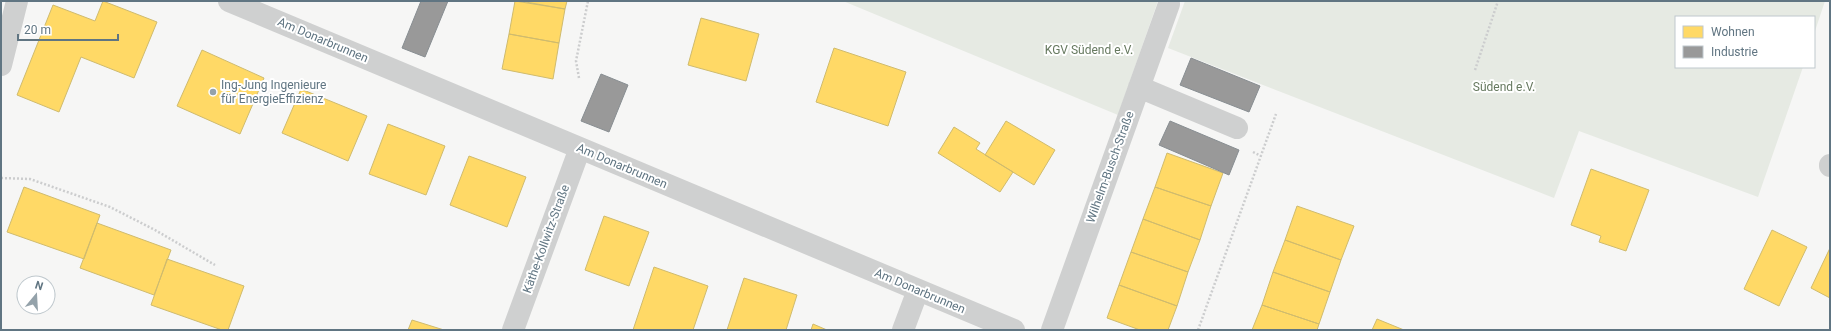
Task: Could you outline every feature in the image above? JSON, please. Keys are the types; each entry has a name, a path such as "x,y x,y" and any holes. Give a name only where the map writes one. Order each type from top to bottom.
{"street":[{"path":"1,65 16,1"},
{"name":"Am Donarbrunnen","path":"229,1 1014,330"},
{"name":"Wilhelm-Busch-Straße","path":"1052,330 1169,4"},
{"path":"1139,87 1237,128"},
{"name":"Käthe-Kollwitz-Straße","path":"513,330 580,148"},
{"path":"903,330 918,290"}],"path":[{"path":"579,78 576,61 588,1"},
{"path":"1475,70 1498,1"},
{"path":"1198,330 1276,114"},
{"path":"1,178 30,179 110,207 155,230 215,265"}],"green space":[{"name":"KGV Südend e.V.","path":"843,1 1158,1 1118,115"},
{"name":"Südend e.V.","path":"1185,1 1825,1 1815,31 1815,16 1675,16 1675,68 1803,68 1758,197 1579,131 1554,198 1168,48"}],"building: Wohnen":[{"path":"103,1 157,22 134,78 81,57 59,112 17,95 53,5 95,21"},
{"path":"515,1 565,9 559,43 509,34"},
{"path":"520,1 567,1 565,9"},
{"path":"701,18 759,34 746,81 688,65"},
{"path":"509,34 559,43 553,79 502,69"},
{"path":"834,48 906,72 888,126 816,102"},
{"path":"202,50 264,78 240,134 177,106"},
{"path":"301,89 367,116 348,161 282,133"},
{"path":"1006,121 1055,150 1034,185 985,155"},
{"path":"388,124 445,146 426,195 369,174"},
{"path":"954,127 980,143 976,149 1013,172 1000,192 938,153"},
{"path":"1167,153 1223,173 1211,206 1155,187"},
{"path":"469,156 526,177 507,227 450,205"},
{"path":"1591,169 1649,190 1626,251 1599,242 1601,236 1571,225"},
{"path":"24,187 100,215 84,259 7,232"},
{"path":"1155,187 1211,206 1200,240 1143,219"},
{"path":"1297,206 1354,226 1341,260 1285,240"},
{"path":"604,216 649,232 629,286 585,270"},
{"path":"1143,219 1200,240 1188,272 1131,252"},
{"path":"97,223 171,250 154,295 80,268"},
{"path":"1772,230 1807,247 1779,306 1744,289"},
{"path":"1285,240 1341,260 1330,292 1273,272"},
{"path":"1830,248 1830,298 1811,288"},
{"path":"1131,252 1188,272 1177,306 1119,285"},
{"path":"167,259 244,286 228,330 222,330 151,305"},
{"path":"654,267 708,286 693,330 633,330"},
{"path":"1273,272 1330,292 1319,324 1262,305"},
{"path":"744,278 797,295 786,330 727,330"},
{"path":"1119,285 1177,306 1168,330 1140,330 1107,318"},
{"path":"1262,305 1319,324 1317,330 1252,330"},
{"path":"1377,319 1404,330 1372,330"},
{"path":"412,320 444,330 408,330"},
{"path":"813,324 827,330 811,330"}],"building: Industrie":[{"path":"421,1 448,1 425,57 402,48"},
{"path":"1191,58 1260,86 1249,112 1180,85"},
{"path":"601,74 628,85 609,132 581,121"},
{"path":"1170,121 1239,150 1229,175 1159,145"}],"place":[{"name":"Ing-Jung Ingenieure für EnergieEffizienz","path":"213,92"}]}
